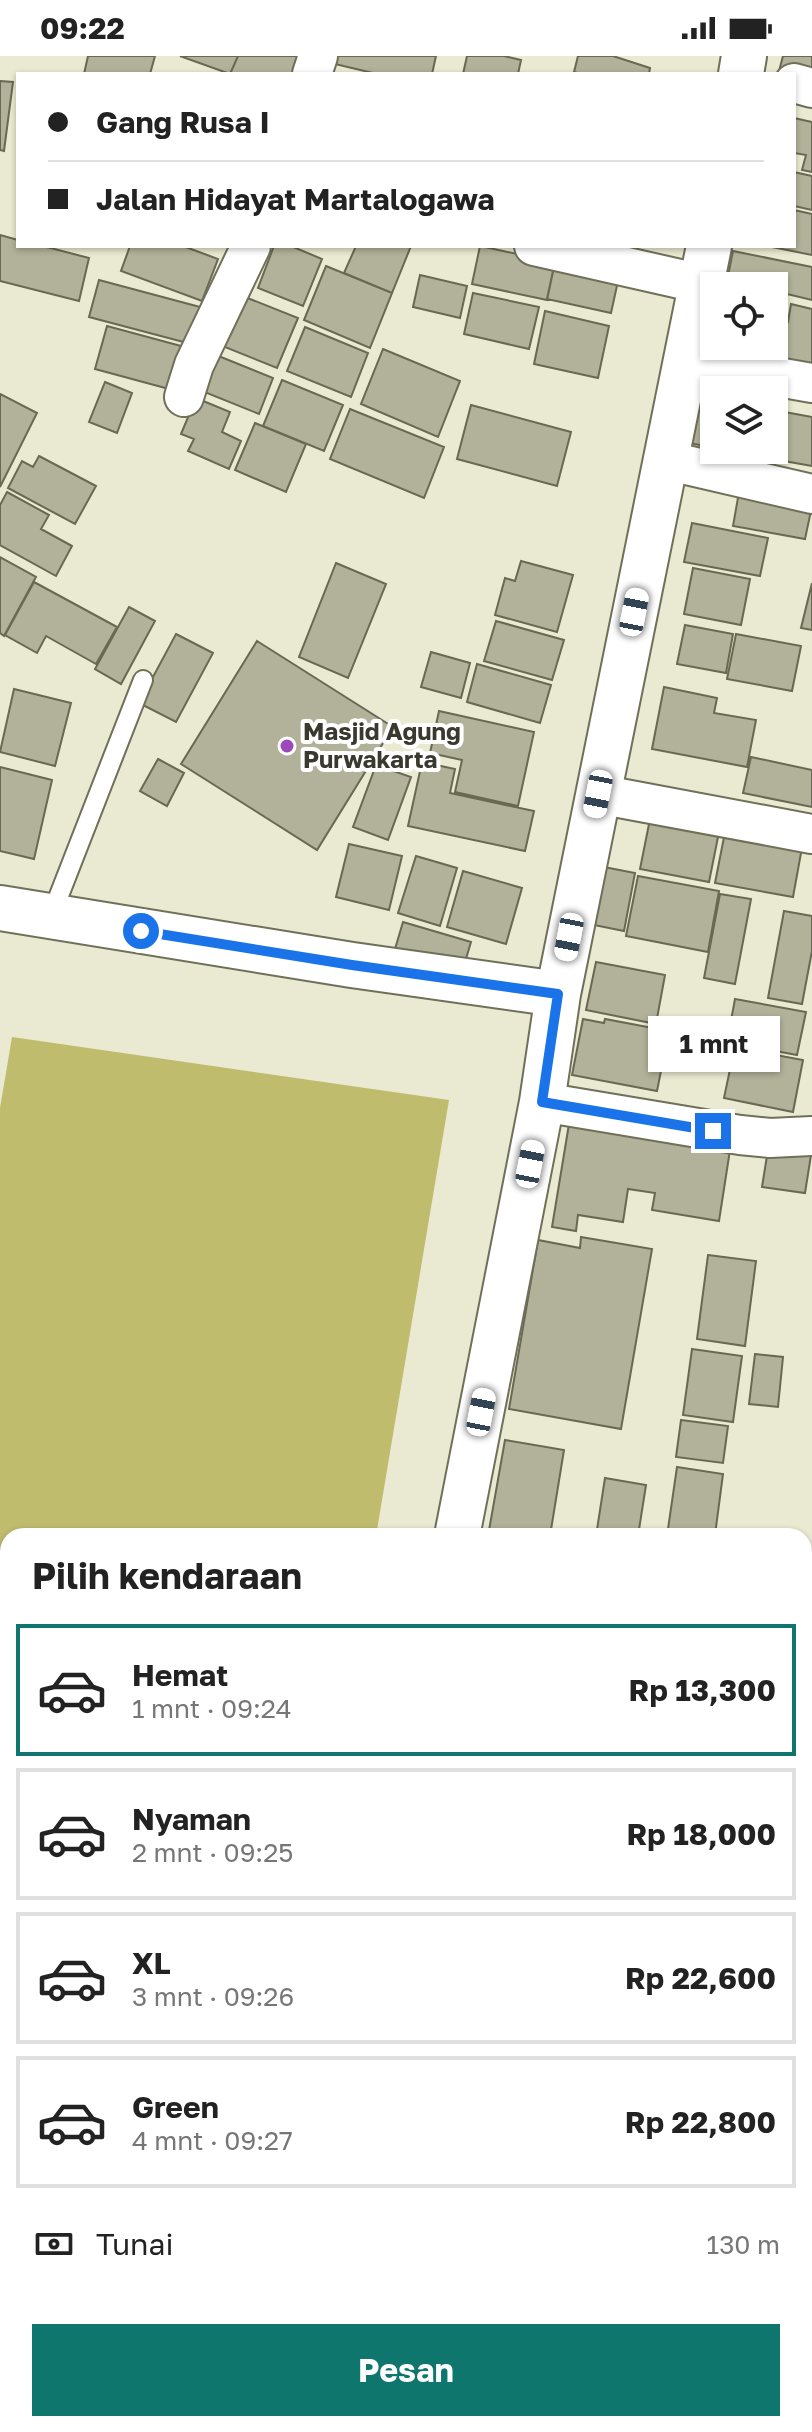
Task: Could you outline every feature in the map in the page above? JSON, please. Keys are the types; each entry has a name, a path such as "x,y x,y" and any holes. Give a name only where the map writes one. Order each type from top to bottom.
{"street":[{"path":"184,397 194,365 250,248"},
{"path":"459,1528 542,1102 558,994 706,265 552,248"},
{"path":"686,361 812,383"},
{"path":"665,460 812,494"},
{"path":"598,794 812,834"},
{"path":"0,908 352,965 558,994"},
{"path":"542,1102 740,1135 770,1138 812,1136"}],"lane":[{"path":"51,916 143,680"}],"shaded area":[{"path":"12,1037 449,1100 377,1528 0,1528 0,1108"}],"building":[{"path":"88,56 155,56 151,72 84,72"},
{"path":"180,56 238,56 231,72"},
{"path":"238,56 308,56 302,72 231,72"},
{"path":"337,56 436,56 432,72 369,72 335,64"},
{"path":"467,56 504,56 521,60 518,72 463,72"},
{"path":"578,56 613,56 650,68 649,72 574,72"},
{"path":"783,56 812,56 812,79 796,75 796,72 779,71"},
{"path":"0,81 13,82 4,151 0,150"},
{"path":"796,118 812,122 812,172 802,170 806,155 796,153"},
{"path":"796,172 812,176 812,210 796,206"},
{"path":"796,210 812,214 812,255 777,248 796,248"},
{"path":"0,235 16,239 16,248 51,248 89,258 79,301 0,281"},
{"path":"129,248 188,248 218,259 202,301 121,271"},
{"path":"273,248 296,248 322,259 303,306 258,288"},
{"path":"355,248 410,248 392,293 344,273"},
{"path":"480,248 555,262 547,300 472,284"},
{"path":"733,251 812,267 812,300 788,294 788,272 729,272"},
{"path":"556,257 620,272 611,313 547,299"},
{"path":"326,266 392,293 370,348 304,320"},
{"path":"420,275 467,286 460,318 413,307"},
{"path":"99,280 200,307 191,344 89,317"},
{"path":"235,293 298,318 277,368 215,343"},
{"path":"473,293 539,307 529,349 464,334"},
{"path":"791,304 812,309 812,373 753,360 788,360"},
{"path":"545,311 609,326 598,378 534,364"},
{"path":"107,326 181,346 169,389 95,369"},
{"path":"305,327 368,353 351,397 287,371"},
{"path":"383,349 460,381 438,437 361,404"},
{"path":"216,355 273,378 259,414 202,391"},
{"path":"282,380 343,405 324,451 263,426"},
{"path":"697,381 700,382 700,445 685,442"},
{"path":"105,382 132,393 117,433 89,422"},
{"path":"0,394 37,413 0,487"},
{"path":"196,398 230,412 222,432 241,441 229,469 188,451 194,439 181,434"},
{"path":"471,405 571,432 557,486 457,459"},
{"path":"350,409 444,447 424,498 330,459"},
{"path":"788,413 812,417 812,466 788,462"},
{"path":"255,423 306,444 286,492 235,470"},
{"path":"39,456 96,486 75,524 8,488 22,461 33,467"},
{"path":"7,492 49,515 41,529 72,546 56,576 0,545 0,505"},
{"path":"739,492 812,506 805,539 733,526"},
{"path":"692,523 768,538 760,576 684,562"},
{"path":"0,557 36,577 4,636 0,633"},
{"path":"521,561 573,575 557,632 495,615 505,578 515,581"},
{"path":"336,563 386,584 348,678 299,657"},
{"path":"693,568 750,579 741,625 684,614"},
{"path":"34,582 117,627 96,664 46,636 37,653 5,635"},
{"path":"812,583 812,630 801,628"},
{"path":"129,607 155,621 121,684 95,669"},
{"path":"496,621 564,640 552,680 484,661"},
{"path":"685,625 733,634 726,673 677,664"},
{"path":"176,634 213,653 176,722 139,703"},
{"path":"736,634 801,646 792,691 727,679"},
{"name":"Masjid Agung Purwakarta","path":"257,641 393,727 317,850 181,764"},
{"path":"431,652 470,663 461,698 421,687"},
{"path":"477,664 551,685 540,723 467,702"},
{"path":"664,687 717,698 714,713 756,720 747,767 652,749"},
{"path":"14,689 71,703 55,766 0,752"},
{"path":"439,711 534,732 518,806 455,792 462,760 430,753"},
{"path":"751,757 812,770 812,807 743,793"},
{"path":"158,759 184,773 167,806 140,791"},
{"path":"422,762 455,769 450,793 534,811 525,851 408,826"},
{"path":"376,765 411,777 388,840 353,827"},
{"path":"0,767 52,780 34,859 0,851"},
{"path":"651,814 720,827 709,882 640,869"},
{"path":"726,827 803,842 793,897 715,883"},
{"path":"349,844 402,856 389,910 336,897"},
{"path":"416,856 457,868 440,926 398,913"},
{"path":"604,867 635,873 624,931 594,925"},
{"path":"463,871 522,888 506,944 447,927"},
{"path":"638,876 719,891 708,952 626,936"},
{"path":"720,894 751,899 735,984 704,978"},
{"path":"784,911 812,916 812,951 802,1004 768,998"},
{"path":"403,922 471,942 460,979 392,959"},
{"path":"596,962 665,975 656,1024 586,1010"},
{"path":"735,999 806,1012 797,1055 727,1042"},
{"path":"583,1019 604,1023 605,1019 669,1031 657,1091 572,1075"},
{"path":"765,1053 803,1060 793,1112 724,1098 732,1060 763,1066"},
{"path":"569,1124 730,1150 719,1221 652,1210 655,1193 628,1189 623,1222 578,1215 576,1231 552,1227"},
{"path":"769,1143 812,1149 805,1193 762,1187"},
{"path":"581,1237 652,1249 621,1429 509,1409 538,1240 580,1248"},
{"path":"708,1255 756,1261 745,1346 697,1339"},
{"path":"692,1349 742,1356 733,1422 683,1415"},
{"path":"755,1354 783,1357 778,1407 749,1404"},
{"path":"681,1420 728,1426 723,1463 676,1457"},
{"path":"505,1440 564,1450 551,1528 489,1528"},
{"path":"677,1467 723,1474 716,1528 668,1528"},
{"path":"605,1478 646,1485 639,1528 597,1528"}],"place":[{"name":"Masjid Agung Purwakarta","path":"287,746"}],"route":[{"path":"141,931 558,994 542,1102 713,1131"}]}
